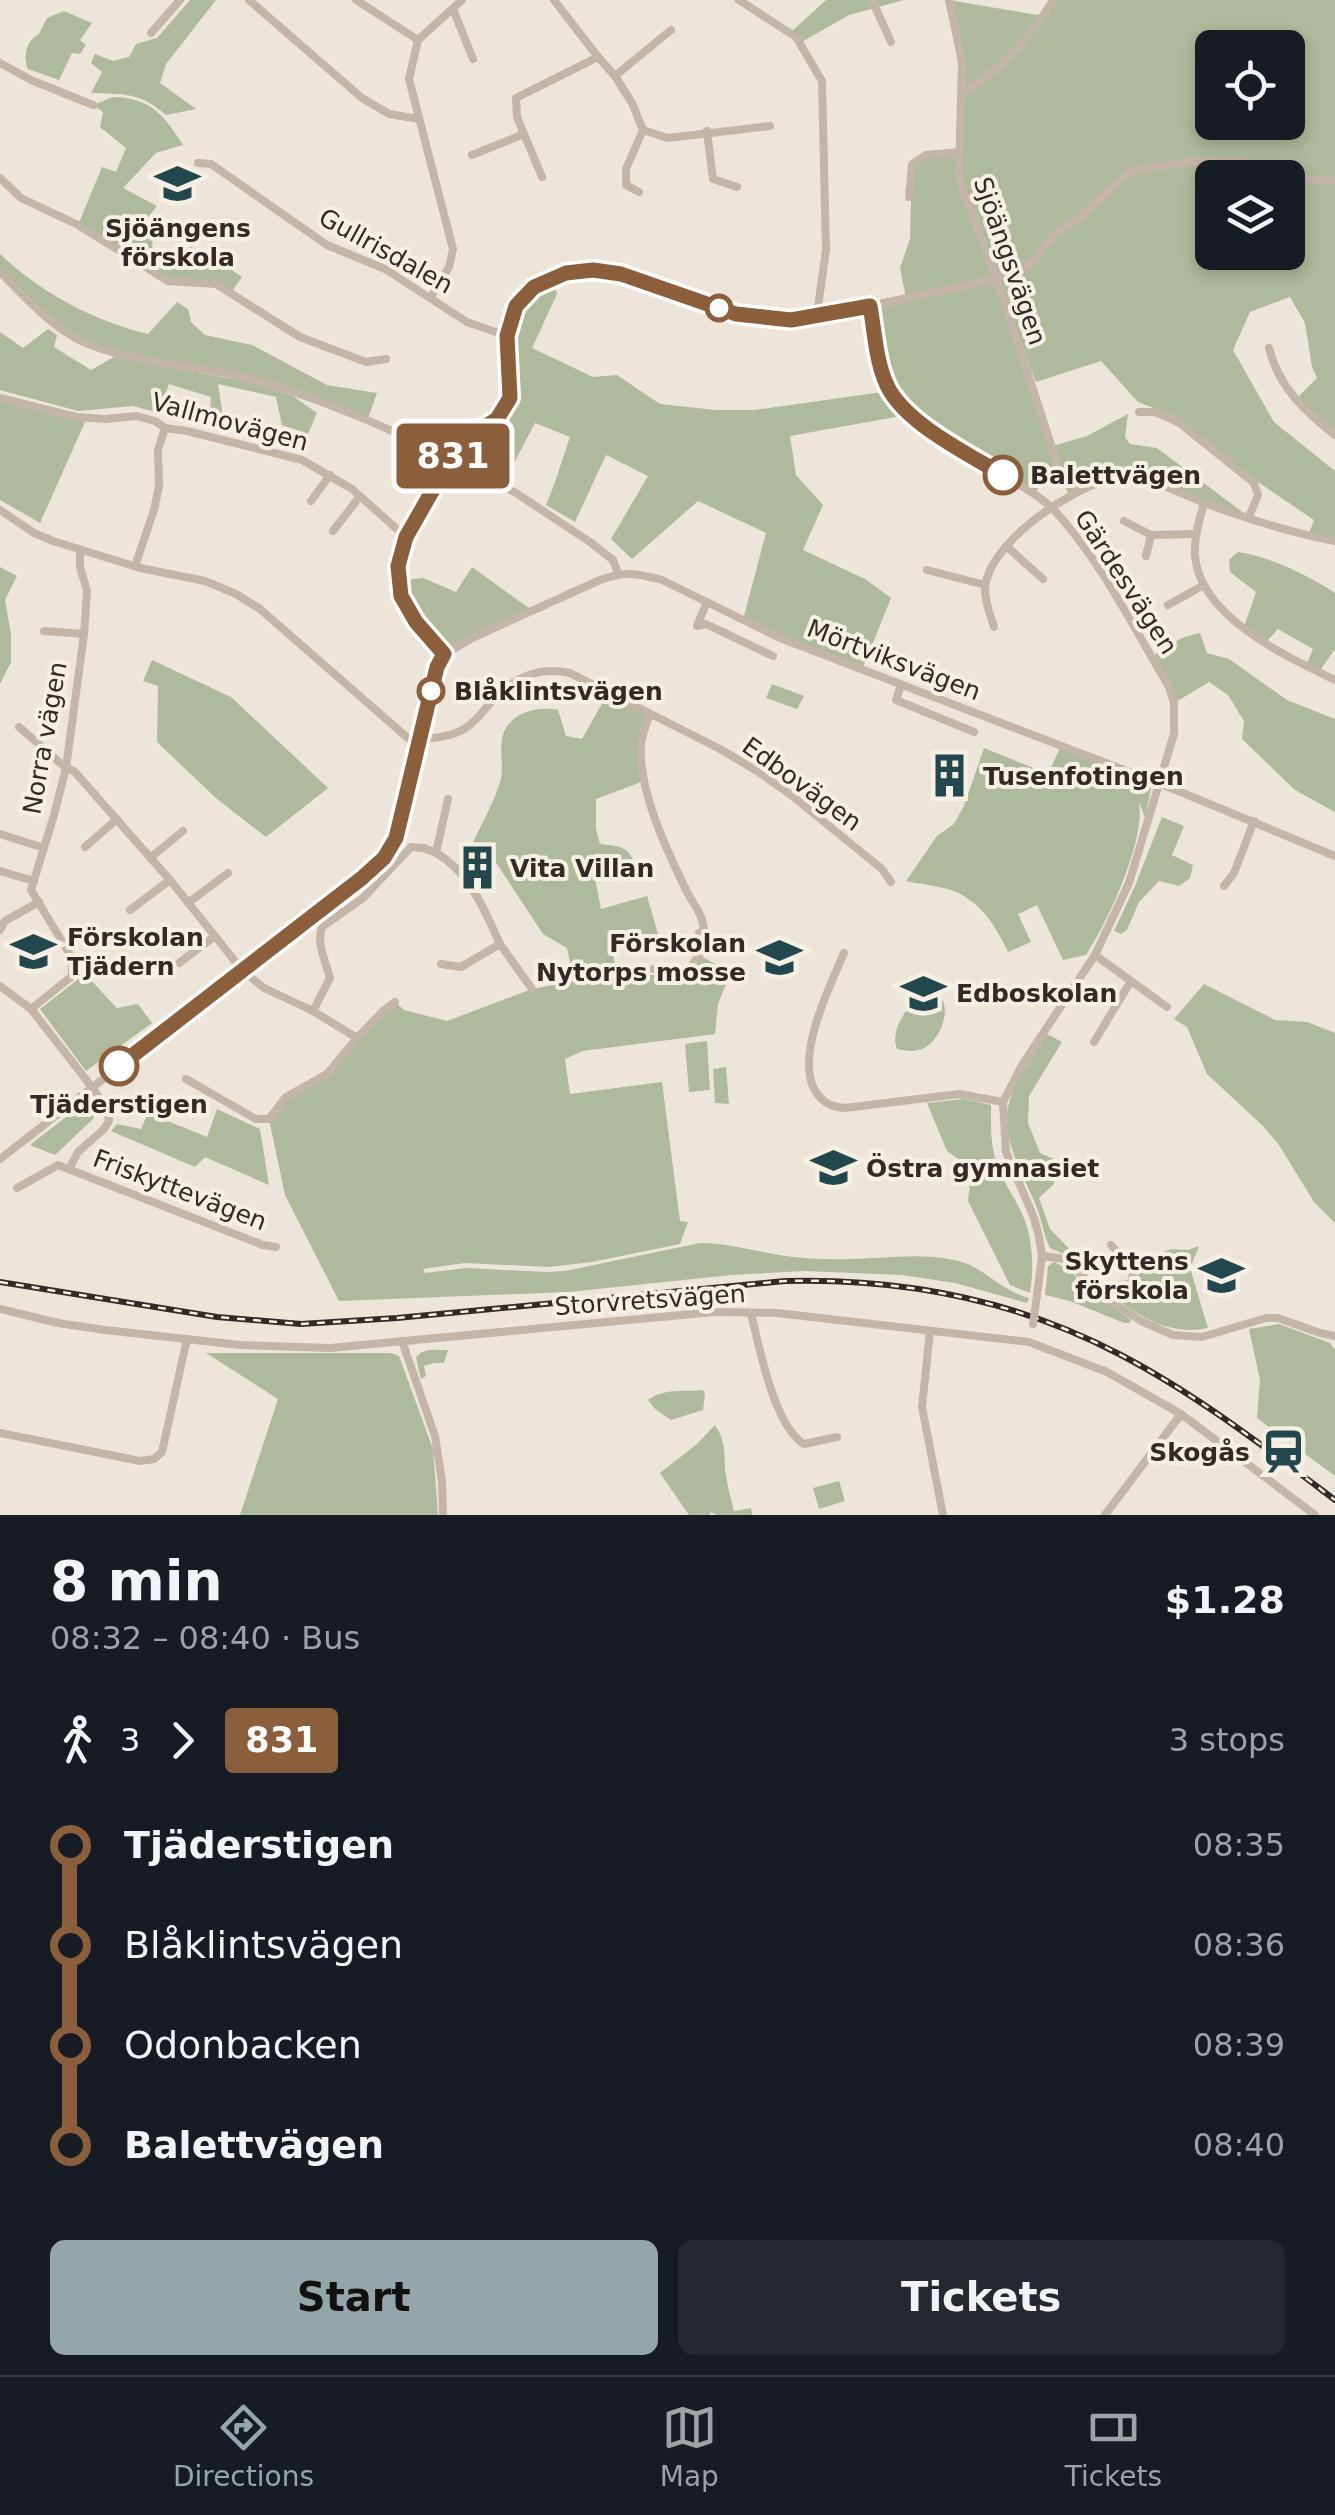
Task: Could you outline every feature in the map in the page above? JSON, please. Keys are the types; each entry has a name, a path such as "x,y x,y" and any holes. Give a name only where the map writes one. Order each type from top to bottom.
{"street":[{"path":"151,33 180,0"},
{"path":"249,0 362,98 389,114 418,120"},
{"path":"356,0 418,40"},
{"path":"432,297 449,267 453,249 410,80 418,40 462,0"},
{"path":"555,0 632,102 643,130 626,169 626,185 638,192"},
{"path":"739,0 796,37 822,81 826,250 817,314"},
{"path":"872,0 891,42"},
{"name":"Sjöängsvägen","path":"950,0 962,62 959,174 1058,472"},
{"path":"962,92 992,72 1024,41 1053,0"},
{"path":"453,9 473,59"},
{"path":"615,76 671,30"},
{"path":"542,177 517,118 516,98 598,57"},
{"path":"0,63 31,80 93,104"},
{"path":"643,130 668,138 770,126"},
{"path":"708,132 713,179 737,187"},
{"path":"472,155 524,134"},
{"path":"909,197 912,164 926,155 959,152"},
{"path":"444,654 416,622 401,596 398,566 406,537 451,458 470,436 497,419 510,398 507,336 516,306 534,287 566,273 593,270 621,274 736,314 791,320 996,279 1031,264 1054,235 1081,217 1130,171 1196,161 1248,162 1313,180 1335,181"},
{"name":"Gullrisdalen","path":"198,163 211,164 326,245 385,270 468,322 507,336"},
{"path":"0,178 20,198 78,225 168,281 216,284 300,337 366,362 386,359"},
{"path":"0,272 82,341 250,378 393,431 451,458"},
{"name":"Gärdesvägen","path":"870,306 890,391 936,436 1053,509 1088,553 1169,687 1174,702 1174,734 1129,883 1095,955 1042,1032 1003,1102"},
{"path":"1269,348 1272,361 1296,401 1335,435"},
{"name":"Vallmovägen","path":"0,398 76,417 136,416 166,428 302,460 360,496 406,537"},
{"path":"1138,412 1155,412 1178,422 1254,483 1258,496 1249,517"},
{"path":"135,566 154,510 159,486 158,450 166,428"},
{"path":"0,1159 384,858 396,838 437,667 444,654 618,573 614,560 590,542 483,476 476,467"},
{"name":"Vallmovägen","path":"311,501 330,475"},
{"path":"994,626 985,586 990,569 1006,546 1039,516 1070,496 1108,480 1128,477 1165,486 1204,503 1335,541"},
{"path":"333,531 360,496"},
{"path":"1204,503 1195,534 1196,560 1204,585 1215,602 1285,656 1335,680"},
{"path":"0,510 34,533 80,551 205,581 236,594 260,609 418,743"},
{"path":"1124,521 1151,535 1195,534"},
{"path":"1146,556 1151,535"},
{"path":"1006,546 1043,579"},
{"name":"Norra vägen","path":"34,881 66,768 87,591 80,551"},
{"path":"927,570 985,586"},
{"name":"Mörtviksvägen","path":"618,573 662,580 780,638 1160,784 1335,856"},
{"path":"1168,605 1204,585"},
{"path":"707,602 697,626 706,624 774,656"},
{"name":"Norra vägen","path":"44,631 84,634"},
{"name":"Edbovägen","path":"418,743 466,728 510,684 528,674 547,670 570,673 757,771 882,870 890,882"},
{"path":"901,685 896,700 974,732"},
{"path":"650,714 641,746 644,780 686,890 704,922 704,931 699,933 701,953 691,966 682,972 654,969"},
{"path":"19,727 74,771 170,880 242,970 264,988 357,1038"},
{"path":"436,852 448,800"},
{"path":"85,848 116,819"},
{"path":"1224,886 1234,873 1254,821"},
{"path":"150,858 183,831"},
{"name":"Norra vägen","path":"0,834 44,848"},
{"path":"313,1012 330,978 319,942 322,927 363,898 412,847 436,852 465,878 483,905 500,944 532,989"},
{"path":"0,871 34,881 31,890 72,958 72,976 31,1010"},
{"path":"188,903 228,874"},
{"path":"130,910 170,880"},
{"path":"0,930 5,921 39,902"},
{"path":"179,963 215,936"},
{"path":"441,964 461,967 500,944"},
{"path":"844,953 812,1034 813,1086 822,1100 845,1108 959,1094 1003,1102 1006,1152 1034,1218 1042,1256 1029,1342"},
{"path":"1095,955 1167,1006"},
{"path":"1094,1042 1131,981"},
{"path":"0,986 31,1010 92,1087"},
{"path":"186,1080 256,1119 268,1119 286,1097 327,1074 383,1010 395,1002"},
{"name":"Friskyttevägen","path":"69,1169 78,1152 109,1121 106,1106 92,1087"},
{"name":"Friskyttevägen","path":"17,1188 58,1164 264,1245 276,1246"},
{"path":"1106,1298 1118,1285 1134,1280 1130,1266 1111,1246"},
{"path":"1042,1256 1065,1259 1106,1298 1163,1332 1202,1336 1278,1318 1335,1336"},
{"path":"0,1320 3,1309"},
{"name":"Storvretsvägen","path":"3,1309 73,1325 187,1339 330,1348 714,1312 776,1313 1029,1342 1107,1372 1180,1414 1315,1515"},
{"path":"750,1313 764,1369 790,1432 804,1444 837,1437"},
{"path":"930,1331 922,1406 943,1515"},
{"path":"0,1433 140,1461 154,1459 162,1452 187,1339"},
{"path":"402,1341 435,1436 443,1515"},
{"path":"1105,1515 1180,1414"}],"green space":[{"path":"190,0 216,0 166,64 160,83 196,109 166,115 139,98 91,93 102,72 91,63 95,54 113,61 129,57 136,44 157,38"},
{"path":"826,0 904,0 849,15 800,43 790,33"},
{"path":"949,0 1043,16 1053,0 1335,0 1335,430 1308,409 1299,396 1317,378 1305,323 1290,297 1250,312 1233,350 1274,422 1335,471 1335,541 1308,536 1314,520 1252,478 1172,415 1138,402 1101,361 1036,382 1007,308 1052,446 1087,436 1128,414 1125,437 1130,444 1157,448 1249,517 1129,477 1107,480 1070,496 1057,472 1032,494 912,414 790,436 796,475 823,505 803,550 865,579 891,598 862,670 743,620 766,533 698,501 632,559 611,539 648,476 606,455 575,522 546,505 570,437 535,423 506,478 485,469 478,458 467,460 458,456 517,404 515,353 520,321 539,296 555,287 557,294 532,348 593,377 617,375 660,404 754,410 890,391 870,306 906,298 900,268 910,239 912,164 926,155 958,152 962,92"},
{"path":"64,11 92,23 80,40 86,45 80,54 72,53 59,80 28,69 26,54 47,18"},
{"path":"113,97 137,101 155,110 183,145 156,153 123,188 157,206 145,221 153,236 152,250 167,255 191,247 215,258 242,277 230,294 216,284 168,281 78,225 102,167 116,172 126,148 100,127 103,112 93,105"},
{"path":"0,254 51,293 108,322 148,334 177,302 188,309 191,322 205,335 252,345 327,385 377,393 367,421 250,378 102,348 62,329 0,272"},
{"path":"48,329 57,335 54,347 91,370 114,357 250,382 293,396 317,413 308,434 282,425 276,397 218,384 225,430 209,425 211,397 169,384 159,413 133,406 78,411 0,390 0,332 23,348"},
{"path":"0,401 85,422 40,523 0,500"},
{"path":"1238,552 1288,568 1335,593 1335,649 1319,672 1306,666 1313,649 1278,629 1266,642 1244,627 1256,592 1230,572 1229,560"},
{"path":"0,567 17,576 5,600 11,662 0,684"},
{"path":"472,567 533,611 444,655 410,612 399,581 423,578 456,592"},
{"path":"1200,633 1207,653 1229,659 1287,700 1335,719 1335,812 1295,790 1242,739 1244,721 1228,695 1209,682 1174,703 1151,657 1182,638"},
{"path":"152,660 231,697 328,788 266,837 217,799 157,742 158,686 143,681"},
{"path":"772,684 804,696 797,709 766,698"},
{"path":"608,693 650,714 643,732 644,781 596,799 600,844 625,850 634,863 595,878 601,909 647,896 658,934 611,944 617,975 680,975 702,957 727,970 729,977 718,1004 715,1034 583,1051 565,1059 570,1094 662,1082 680,1221 688,1222 680,1244 592,1262 549,1267 465,1263 423,1269 425,1273 466,1268 565,1271 709,1243 807,1258 923,1256 954,1260 1029,1298 1027,1303 955,1283 902,1275 804,1271 569,1292 339,1301 285,1195 269,1119 286,1097 320,1079 395,1002 404,1010 447,1021 532,989 574,981 567,948 543,934 497,864 472,845 501,779 501,743 508,725 527,712 558,710 566,736 582,739"},
{"path":"1061,746 1142,778 1138,793 1144,781 1152,784 1145,818 1139,801 1137,837 1105,922 1086,955 1063,960 1037,905 1018,914 1031,942 1008,952 990,920 970,900 949,890 906,881 937,836 954,824 984,748 1048,774"},
{"path":"1162,817 1184,826 1172,855 1193,865 1190,878 1179,886 1159,881 1139,902 1127,930 1121,934 1114,931"},
{"path":"85,974 117,1008 138,1004 152,1023 86,1071 40,1009"},
{"path":"1204,984 1275,1020 1307,1022 1335,1033 1335,1223 1314,1202 1263,1126 1207,1074 1187,1027 1174,1019"},
{"path":"922,991 934,992 941,998 945,1016 942,1026 922,1049 897,1049 898,1026"},
{"path":"1047,1034 1062,1042 1029,1096 1028,1123 1040,1153 1054,1159 1054,1184 1039,1198 1050,1229 1085,1265 1082,1269 1050,1248 1009,1138 1011,1096"},
{"path":"707,1041 710,1090 689,1092 685,1044"},
{"path":"726,1067 729,1104 715,1103 713,1069"},
{"path":"89,1099 94,1118 55,1155 30,1145"},
{"path":"964,1099 991,1105 995,1159 1029,1234 1030,1293 1010,1285 968,1201 971,1171 947,1151 927,1103"},
{"path":"217,1109 260,1129 269,1185 205,1157 195,1167 111,1131 117,1124 141,1129 148,1113 207,1137"},
{"path":"1199,1246 1190,1268 1208,1328 1182,1329 1157,1323 1113,1296 1116,1291 1132,1289 1137,1284 1137,1270 1129,1259 1132,1254 1142,1261 1171,1249"},
{"path":"1054,1262 1071,1271 1082,1284 1131,1320 1129,1323 1045,1295 1048,1266"},
{"path":"1279,1324 1330,1343 1335,1350 1335,1476 1257,1418 1260,1380 1249,1329"},
{"path":"448,1350 444,1363 424,1366 426,1376 421,1379 416,1358 419,1354"},
{"path":"206,1353 399,1356 433,1449 438,1515 240,1515 278,1399"},
{"path":"703,1390 703,1410 671,1420 648,1400 667,1392"},
{"path":"715,1425 723,1445 734,1511 751,1508 752,1515 689,1515 660,1473"},
{"path":"839,1481 845,1501 819,1509 813,1488"}],"railway":[{"path":"0,1282 217,1317 301,1324 785,1281 872,1284 957,1296 1040,1319 1119,1354 1203,1404 1335,1500"}],"bus line":[{"name":"831","path":"119,1066 362,878 384,858 396,838 437,667 444,654 416,622 401,596 398,566 406,537 451,458 470,436 497,419 510,398 507,336 516,306 534,287 566,273 593,270 621,274 736,314 791,320 870,306 890,391 936,436 1003,475"}],"place":[{"name":"Sjöängens förskola","path":"178,184"},
{"name":"Balettvägen","path":"1003,475"},
{"name":"Blåklintsvägen","path":"431,691"},
{"name":"Tusenfotingen","path":"950,776"},
{"name":"Vita Villan","path":"477,868"},
{"name":"Förskolan Tjädern","path":"34,951"},
{"name":"Förskolan Nytorps mosse","path":"779,957"},
{"name":"Edboskolan","path":"923,993"},
{"name":"Tjäderstigen","path":"119,1066"},
{"name":"Östra gymnasiet","path":"833,1168"},
{"name":"Skyttens förskola","path":"1222,1275"},
{"name":"Skogås","path":"1283,1452"}]}
